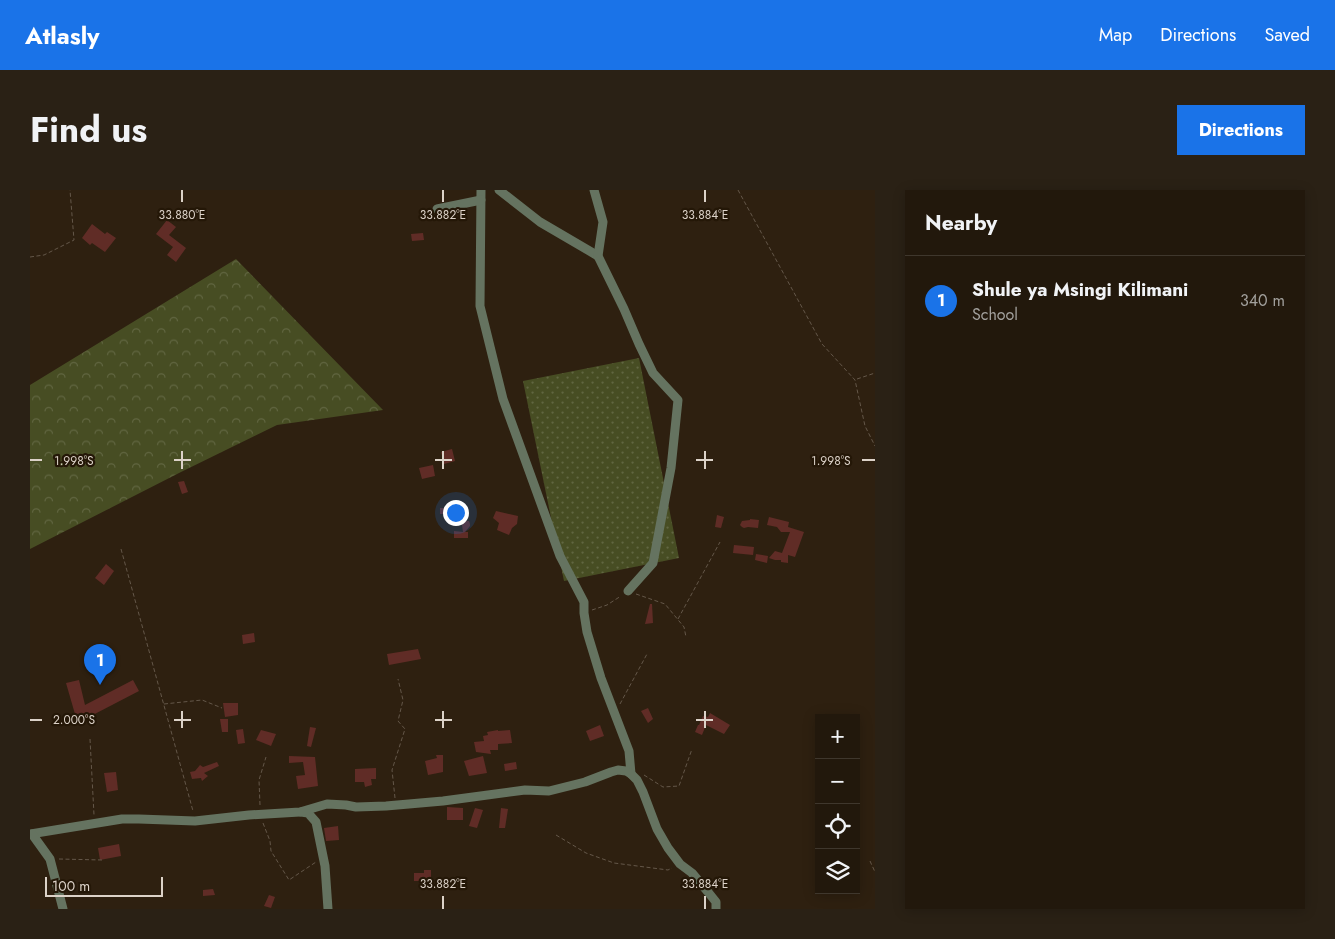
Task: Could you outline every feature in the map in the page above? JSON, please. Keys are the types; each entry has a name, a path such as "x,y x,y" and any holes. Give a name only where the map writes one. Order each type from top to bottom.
{"street":[{"path":"481,190 480,306 503,399 560,556 584,602 587,632 598,668 629,751 631,774"},
{"path":"499,190 540,222 598,256 654,373 678,400 671,468 653,563 628,591"},
{"path":"594,190 603,222 598,256"},
{"path":"437,209 481,200"},
{"path":"300,812 327,804 356,807 396,805 525,790 549,791 585,782 618,770 626,771 637,780 657,829 668,848 680,864 692,873 716,902 716,909"},
{"path":"63,909 50,859 31,834 122,819 195,821 300,812 308,813 316,822 323,858 328,909"}],"path":[{"path":"30,258 44,255 74,240 70,190"},
{"path":"738,190 822,344 855,380 865,426 875,446"},
{"path":"855,380 875,373"},
{"path":"678,620 720,542"},
{"path":"122,549 195,821"},
{"path":"584,613 607,605 628,591 665,604 684,627 686,637"},
{"path":"615,714 647,654"},
{"path":"396,805 392,770 405,730 398,721 403,700 398,679"},
{"path":"164,704 202,700 222,708"},
{"path":"90,739 94,823"},
{"path":"631,774 644,775 663,787 679,786 692,750"},
{"path":"266,757 259,780 260,815 270,841 271,851 289,880 323,858"},
{"path":"556,835 586,853 614,863 668,870 680,864"},
{"path":"50,859 102,860"},
{"path":"870,860 875,872"}],"green space":[{"path":"236,259 383,410 277,425 30,549 30,385"},
{"path":"639,358 679,558 564,581 523,381"}],"building":[{"path":"167,220 176,227 169,235 186,248 176,262 167,255 173,247 156,234"},
{"path":"92,224 105,234 107,232 116,238 105,252 92,243 90,245 82,238"},
{"path":"423,233 424,240 412,241 411,234"},
{"path":"452,449 455,461 444,464 441,452"},
{"path":"433,465 435,476 422,479 419,468"},
{"path":"184,481 188,492 182,494 178,482"},
{"path":"440,508 453,508 453,514 440,514"},
{"path":"496,511 518,516 517,524 512,528 509,535 497,530 499,523 493,518"},
{"path":"717,515 724,517 721,528 715,527"},
{"path":"769,517 789,522 788,527 804,532 795,557 788,555 788,563 769,558 775,551 782,553 790,532 781,532 777,527 767,525"},
{"path":"750,519 759,520 758,528 744,528 740,525 742,521"},
{"path":"465,521 469,521 470,524 465,532 468,532 468,538 454,538 454,531 463,532 462,525"},
{"path":"734,545 754,547 753,555 733,553"},
{"path":"756,554 768,556 767,563 755,560"},
{"path":"106,564 114,571 104,585 95,578"},
{"path":"650,604 652,604 653,623 645,624"},
{"path":"254,633 255,642 243,644 242,635"},
{"path":"418,649 421,659 389,665 387,654"},
{"path":"79,680 85,705 133,680 139,691 87,718 77,721 66,683"},
{"path":"223,703 238,703 238,715 225,717"},
{"path":"648,708 653,719 648,723 641,711"},
{"path":"710,713 730,725 724,734 706,725 702,735 695,732 703,716 708,717"},
{"path":"220,719 228,719 228,732 222,732"},
{"path":"600,725 604,736 590,741 586,731"},
{"path":"310,727 316,728 311,747 307,746"},
{"path":"243,729 245,743 238,744 236,730"},
{"path":"261,730 276,734 271,746 256,740"},
{"path":"510,730 512,743 498,744 498,750 490,750 491,754 476,752 474,742 484,741 483,736 488,735 487,732"},
{"path":"436,755 443,755 443,772 428,775 425,761 437,758"},
{"path":"289,756 315,757 318,786 298,789 296,776 305,775 303,762 289,763"},
{"path":"483,756 487,773 469,776 464,761"},
{"path":"217,762 219,766 204,773 208,776 202,781 201,778 192,779 190,772 195,771 200,765 203,767"},
{"path":"516,762 517,769 505,771 504,764"},
{"path":"376,768 376,779 371,779 372,785 365,787 364,782 355,782 355,769"},
{"path":"116,772 118,790 107,792 104,773"},
{"path":"447,807 463,808 463,820 447,820"},
{"path":"475,808 483,810 477,828 469,826"},
{"path":"501,808 508,809 505,828 499,828"},
{"path":"338,826 339,840 326,841 324,828"},
{"path":"119,844 121,856 100,860 98,848"},
{"path":"424,870 431,870 431,884 423,884 423,881 414,881 414,873 424,873"},
{"path":"213,889 215,895 203,896 203,890"},
{"path":"269,895 275,897 271,908 264,906"}],"place":[{"name":"Shule ya Msingi Kilimani","path":"100,685"}]}
